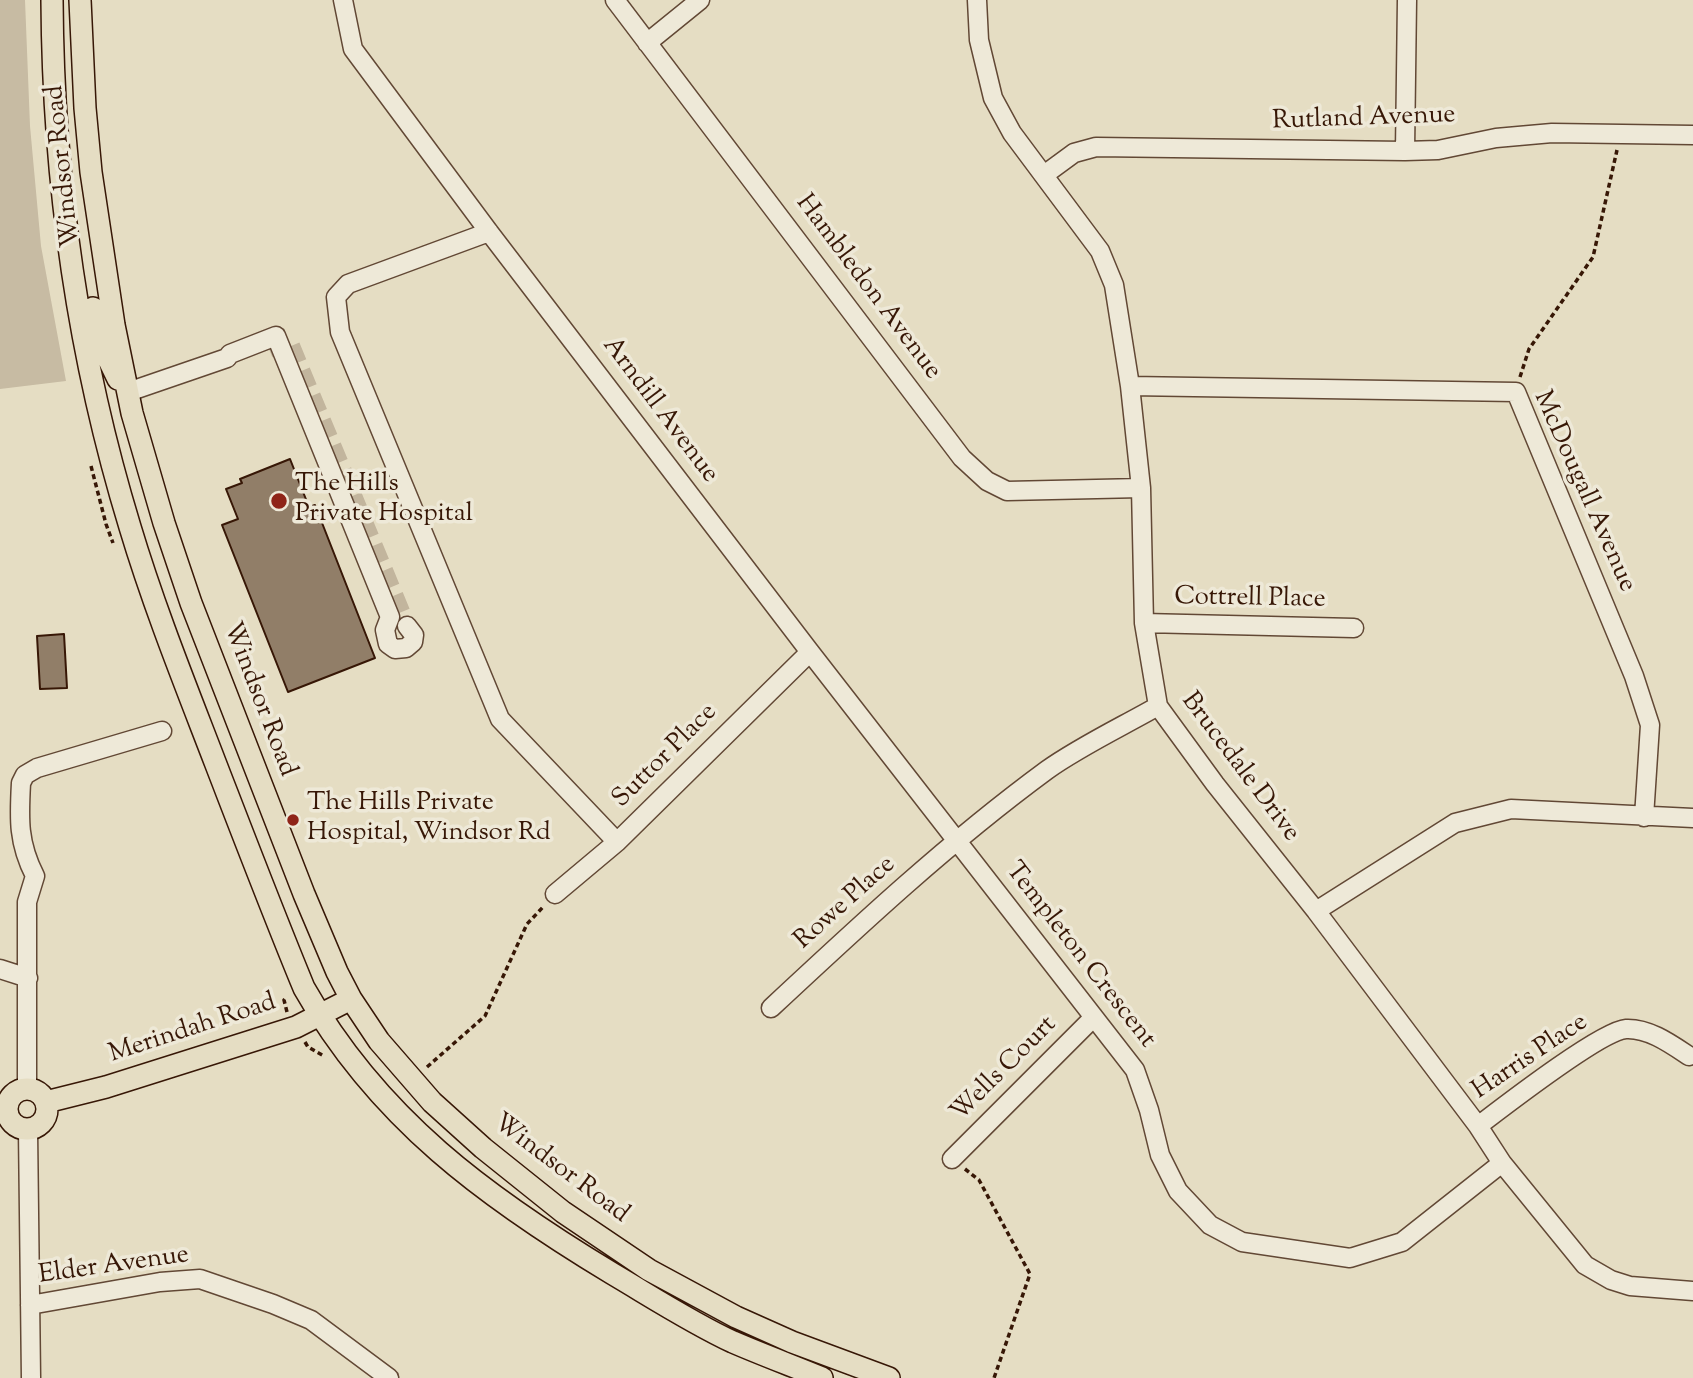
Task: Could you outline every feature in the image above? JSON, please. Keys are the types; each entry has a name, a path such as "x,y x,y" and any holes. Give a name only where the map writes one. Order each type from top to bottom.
{"main road":[{"name":"Windsor Road","path":"52,0 55,117 70,255 86,348 117,479 160,618 284,941 319,1015 348,1057 384,1101 416,1134 544,1233 731,1341 822,1378"},
{"name":"Windsor Road","path":"80,0 91,172 114,325 128,392 157,499 191,603 303,894 351,999 379,1041 432,1102 483,1149 564,1212 649,1270 736,1317 792,1342 889,1378"},
{"path":"70,255 85,273 107,359 128,392 120,407 117,479"},
{"name":"Merindah Road","path":"46,1102 106,1087 296,1027 351,999"},
{"path":"27,1089 35,1091 46,1102 48,1110 42,1124 27,1129 4,1119 13,1095 27,1089"}],"street":[{"name":"Arndill Avenue","path":"343,0 353,49 489,232 957,841"},
{"name":"Hambledon Avenue","path":"615,0 962,458 987,481 1007,491 1141,488"},
{"path":"647,43 700,0"},
{"name":"Brucedale Drive","path":"976,0 979,40 993,98 1012,133 1100,251 1114,285 1130,386 1141,488 1144,623 1158,706 1478,1126 1502,1163 1585,1265 1611,1280 1630,1286 1693,1291"},
{"path":"1405,151 1407,0"},
{"name":"Rutland Avenue","path":"1044,175 1074,153 1096,147 1405,151 1438,150 1496,138 1552,133 1693,135"},
{"path":"489,232 348,284 336,297 340,332 500,719 617,842"},
{"path":"128,392 227,358 230,354 276,336 390,617 385,630 388,644 395,649 406,648 413,642 414,635 407,626"},
{"path":"227,358 235,361 269,349"},
{"name":"McDougall Avenue","path":"1130,386 1516,392 1634,676 1650,725 1644,817"},
{"name":"Cottrell Place","path":"1144,623 1354,628"},
{"name":"Suttor Place","path":"555,894 617,842 810,652"},
{"name":"Rowe Place","path":"771,1007 877,909 957,841 1049,769 1158,706"},
{"path":"27,1089 27,902 35,876 20,841 21,783 24,775 37,768 162,731"},
{"path":"1316,911 1455,823 1511,808 1693,818"},
{"name":"Templeton Crescent","path":"957,841 1135,1070 1149,1110 1160,1155 1178,1191 1210,1225 1242,1242 1350,1258 1402,1242 1502,1163"},
{"path":"0,969 28,978"},
{"name":"Wells Court","path":"952,1159 1094,1017"},
{"name":"Harris Place","path":"1478,1126 1591,1046 1625,1029 1654,1034 1689,1056"},
{"path":"27,1129 31,1378"},
{"name":"Elder Avenue","path":"30,1305 160,1282 200,1279 311,1320 389,1378"}],"path":[{"path":"1516,392 1529,349 1593,257 1620,134"},
{"path":"412,1081 485,1016 527,924 555,894"},
{"path":"952,1159 979,1180 1030,1273 994,1378"}],"shaded area":[{"path":"0,0 25,0 30,126 41,246 66,381 0,389"}],"building":[{"path":"290,459 309,507 315,505 375,658 288,692 222,525 238,519 226,489 242,483 240,479"},
{"path":"64,634 67,688 40,689 37,636"}],"tunnel":[{"path":"269,349 289,341 407,626"}],"place":[{"name":"The Hills Private Hospital","path":"279,501"},
{"name":"The Hills Private Hospital, Windsor Rd","path":"293,820"}]}
